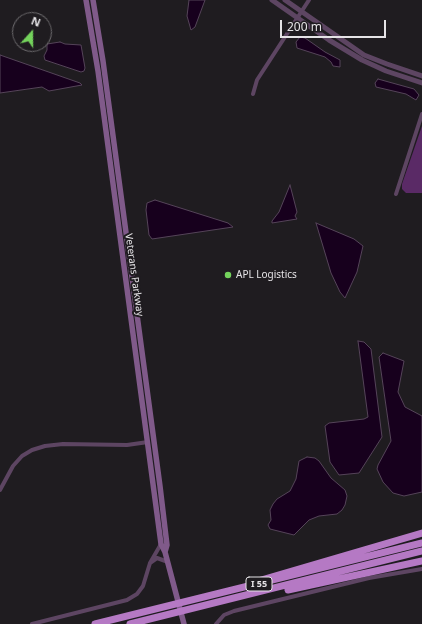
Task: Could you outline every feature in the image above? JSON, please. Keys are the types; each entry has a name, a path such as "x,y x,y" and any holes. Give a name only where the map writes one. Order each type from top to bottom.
{"highway":[{"path":"227,592 261,579 422,533"},
{"name":"I 55","path":"95,624 422,543"},
{"name":"I 55","path":"130,624 422,551"},
{"path":"229,600 302,587 422,561"}],"main road":[{"name":"Veterans Parkway","path":"86,0 99,78 161,544 168,562 184,624"},
{"name":"Veterans Parkway","path":"92,0 103,61 161,493 167,545 165,552"}],"street":[{"path":"272,0 362,60 386,71 422,83"},
{"path":"285,0 364,55 422,76"},
{"path":"253,94 257,80 309,0"},
{"path":"396,194 422,114"},
{"path":"0,490 13,466 22,456 32,450 45,446 63,444 128,445 148,442"},
{"path":"32,624 127,600 137,594 143,586 150,563 161,544"},
{"path":"150,563 157,558 168,562"},
{"path":"216,624 224,615 234,611 369,578 422,569"}],"shaded area":[{"path":"189,0 205,0 195,27 191,30 187,16"},
{"path":"300,37 305,38 325,52 340,60 340,67 333,66 325,57 297,48 296,42"},
{"path":"60,42 65,44 81,45 85,68 84,71 81,72 45,60 44,56 46,52 52,52 52,43"},
{"path":"0,55 82,85 49,91 42,87 0,93"},
{"path":"378,79 414,89 419,95 416,100 406,94 376,87 375,83"},
{"path":"422,126 422,193 406,193 402,189 402,184"},
{"path":"290,185 297,212 295,216 297,219 272,223 279,212"},
{"path":"155,200 228,223 233,227 152,239 149,235 146,210 147,203"},
{"path":"316,223 354,239 363,246 357,272 345,298 340,292 331,273"},
{"path":"358,341 364,342 371,349 382,437 359,473 339,475 330,462 325,426 329,423 364,419 368,417"},
{"path":"383,353 404,361 398,392 405,407 422,416 422,492 404,496 393,493 383,482 377,469 391,441 379,357"},
{"path":"307,457 315,458 319,461 331,478 345,490 347,496 345,505 337,514 319,516 309,520 294,535 270,529 268,525 271,520 270,510 273,504 277,499 290,491 296,479 299,461"}],"place":[{"name":"APL Logistics","path":"228,275"}]}
